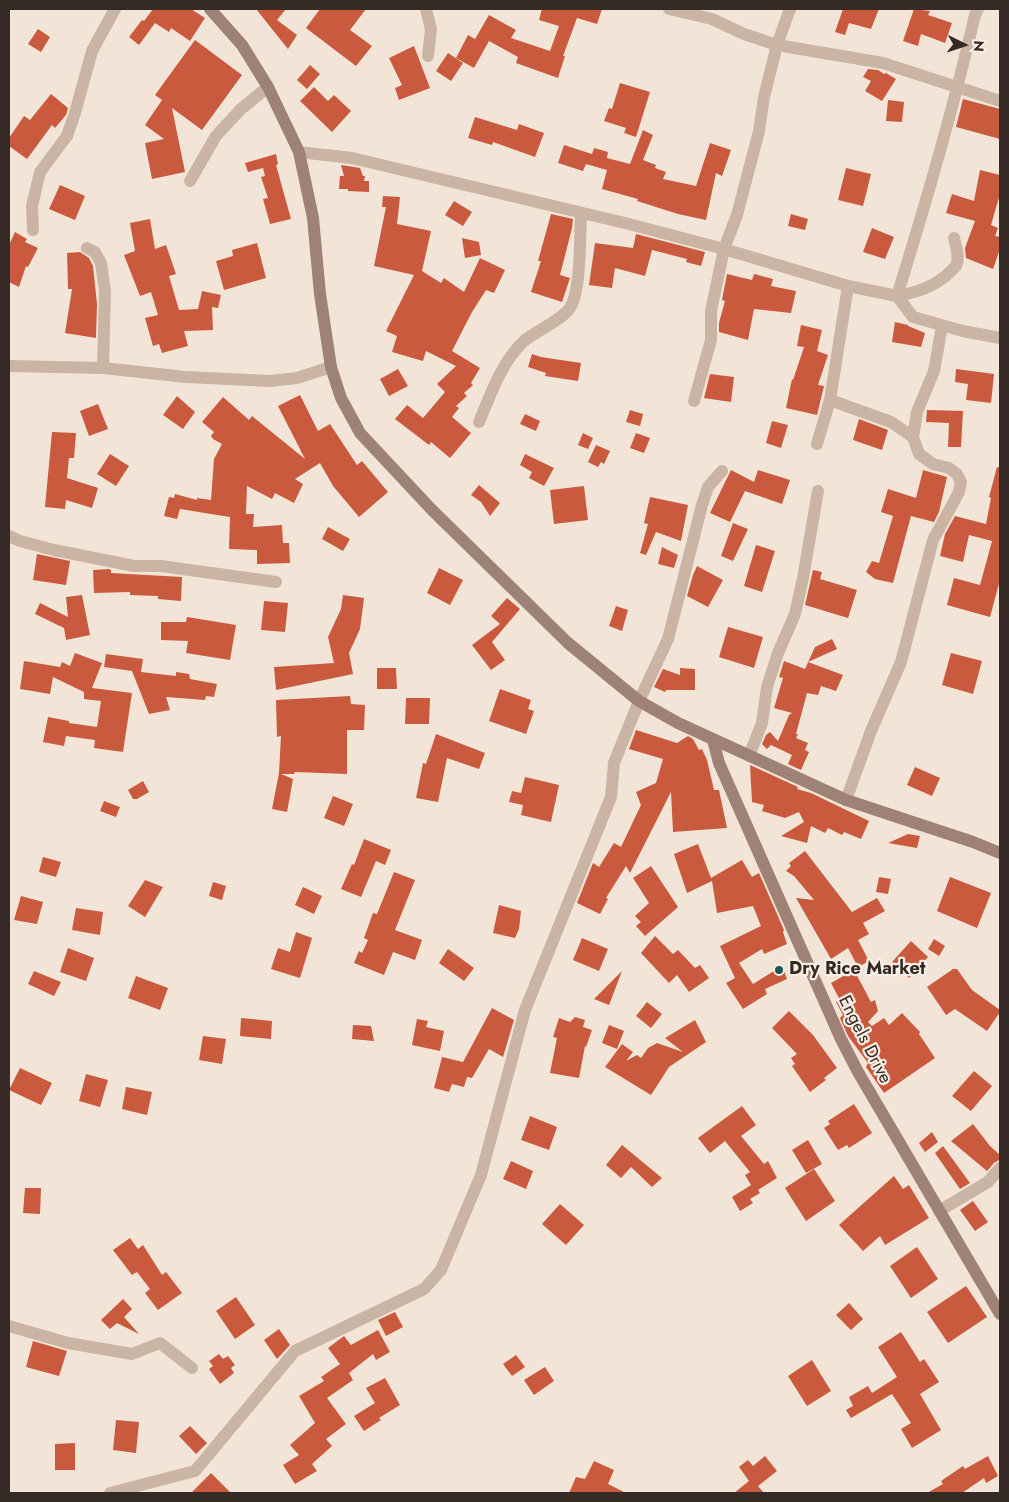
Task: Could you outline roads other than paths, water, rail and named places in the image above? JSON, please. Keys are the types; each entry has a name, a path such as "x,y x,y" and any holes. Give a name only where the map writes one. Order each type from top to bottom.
{"main road":[{"path":"210,9 242,45 268,87 299,152 313,218 320,294 332,368 341,398 360,433 432,510 568,643 639,701 713,740 846,800 973,842 1000,853"},
{"name":"Engels Drive","path":"713,740 719,763 841,1039 1000,1314"}],"street":[{"path":"33,230 32,206 40,172 67,136 92,51 115,9"},
{"path":"426,9 431,29 428,56"},
{"path":"669,9 712,19 744,34 777,45 883,63 1000,101"},
{"path":"694,401 711,340 711,311 724,249 737,215 777,45 790,9"},
{"path":"897,296 927,200 978,9"},
{"path":"190,181 216,136 241,109 268,87"},
{"path":"299,152 352,158 581,213 724,249 848,286 897,296 933,286 956,266 958,253 954,238"},
{"path":"479,422 501,370 524,342 551,324 570,308 577,284 581,213"},
{"path":"87,248 95,252 101,263 105,291 103,368"},
{"path":"817,444 830,400 848,286"},
{"path":"897,296 913,317 942,326 1000,338"},
{"path":"846,800 871,731 901,662 933,540 959,492 961,482 957,474 949,468 933,464 919,454 913,437 918,412 934,371 942,326"},
{"path":"9,366 103,368 186,377 270,382 298,378 332,368"},
{"path":"830,400 891,422 913,437"},
{"path":"110,1493 195,1470 295,1351 424,1289 441,1270 481,1175 525,1010 610,797 614,762 639,701 668,640 708,487 722,471"},
{"path":"749,756 762,723 767,686 794,614 818,491"},
{"path":"9,536 20,542 134,566 162,566 276,582"},
{"path":"939,1210 988,1182 1000,1168"},
{"path":"9,1326 68,1343 132,1354 160,1343 192,1368"}],"place":[{"name":"Dry Rice Market","path":"779,970"}]}
